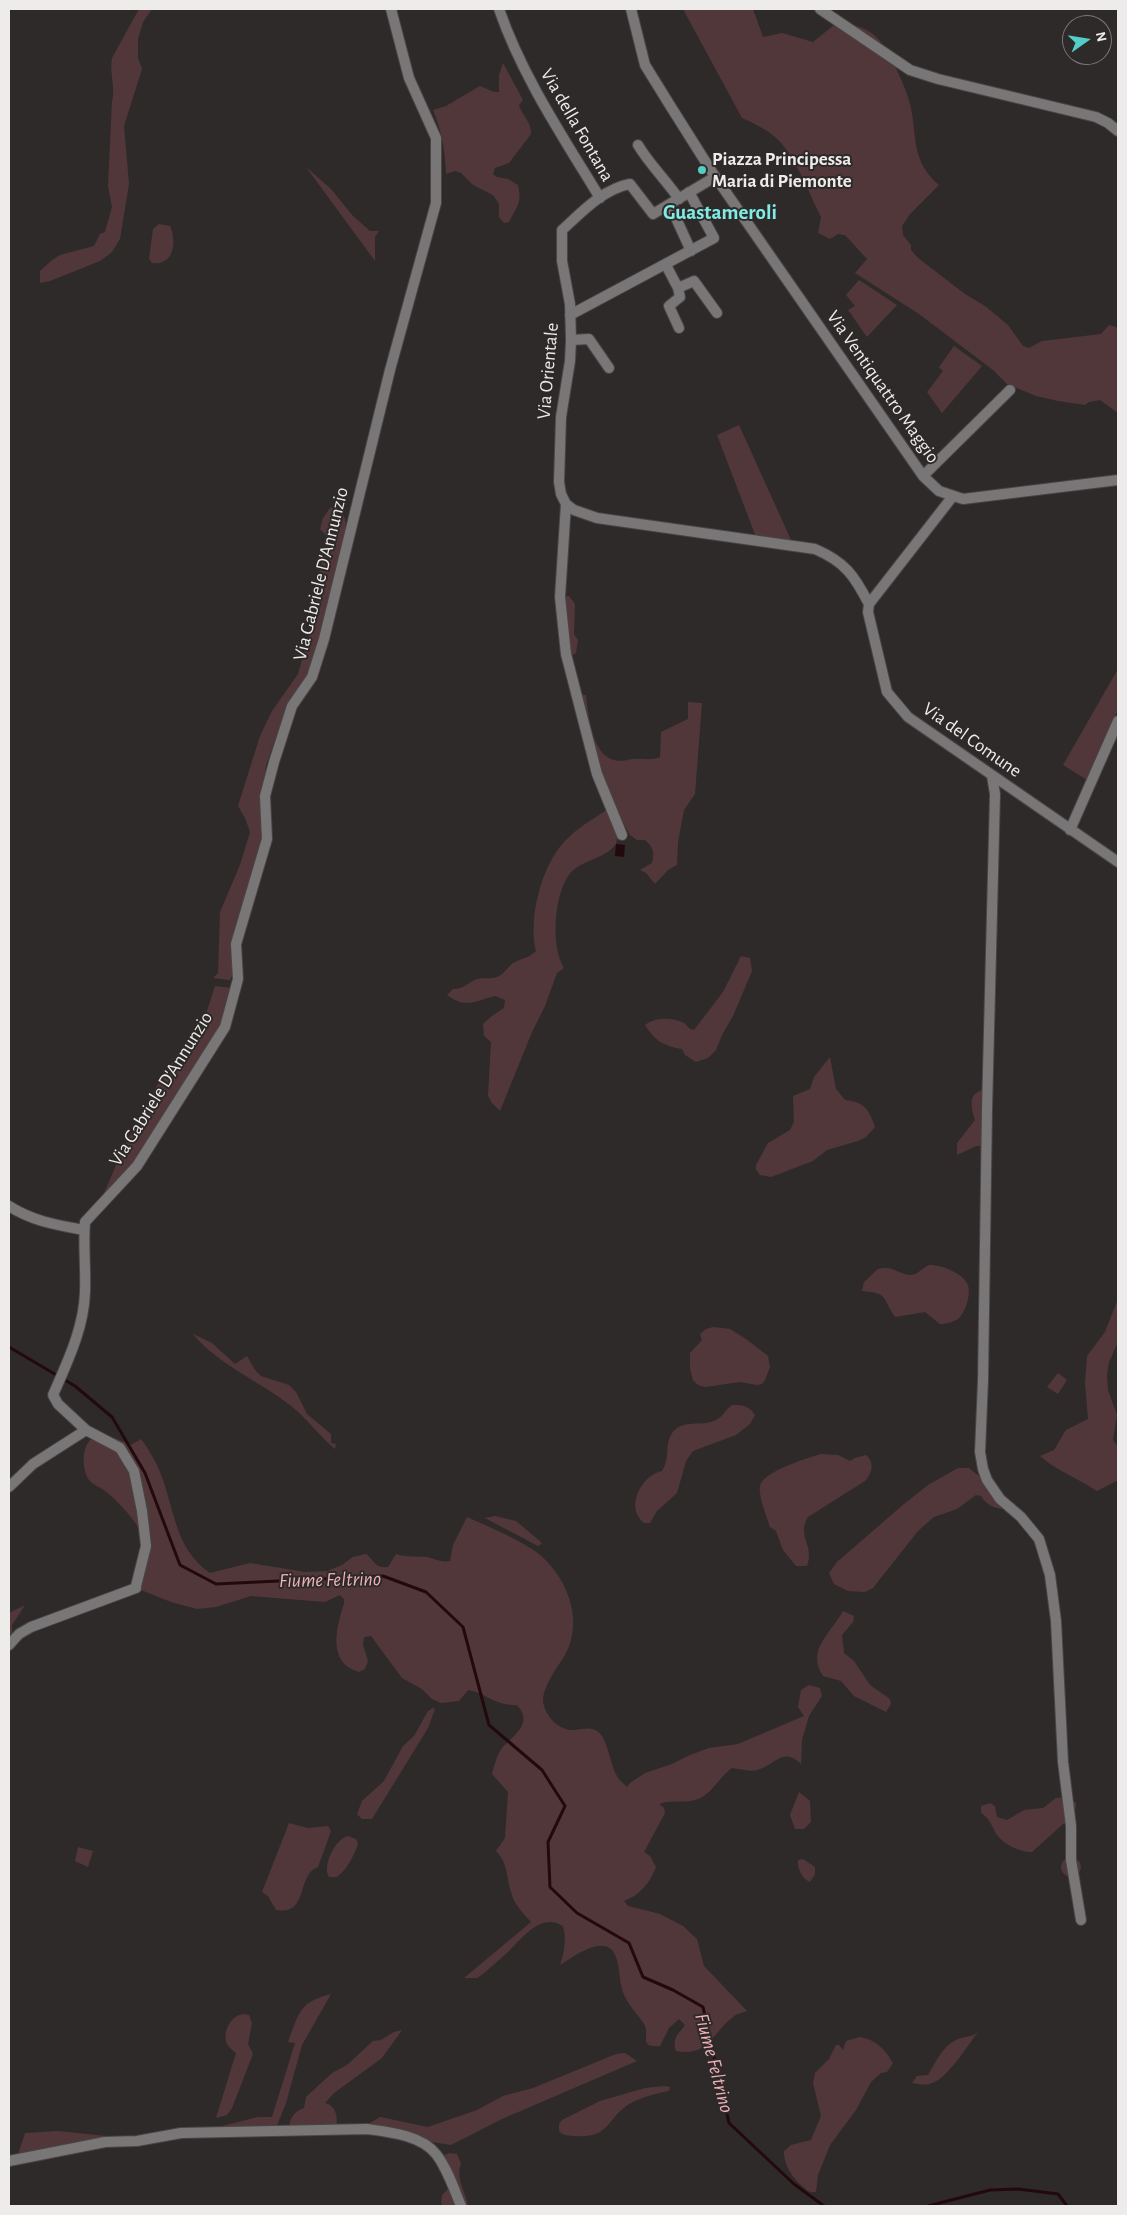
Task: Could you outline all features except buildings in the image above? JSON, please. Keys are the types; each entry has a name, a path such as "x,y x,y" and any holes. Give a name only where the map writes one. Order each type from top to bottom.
{"street":[{"name":"Via Gabriele D'Annunzio","path":"84,1230 85,1222 137,1166 225,1027 238,980 236,944 267,839 265,796 292,706 312,677 324,639 390,370 436,203 436,138 409,78 391,9"},
{"name":"Via della Fontana","path":"499,9 516,54 559,131 600,198 621,186 630,184 653,214 674,202"},
{"name":"Via Ventiquattro Maggio","path":"632,9 645,65 715,176 923,476 939,491 963,499 1118,480"},
{"path":"820,9 910,70 938,79 1096,117 1118,131"},
{"path":"638,145 664,177 691,251"},
{"path":"674,202 715,176"},
{"path":"570,315 714,238 689,192"},
{"name":"Via Orientale","path":"566,504 561,494 559,482 559,448 571,340 570,304 562,261 562,230 600,198"},
{"path":"666,265 678,288 680,297 669,306 679,328"},
{"path":"678,288 694,281 717,313"},
{"path":"571,340 589,339 609,368"},
{"path":"923,476 1010,390"},
{"path":"869,604 954,496"},
{"path":"566,504 560,596 566,654 597,774 622,835"},
{"name":"Via del Comune","path":"566,504 574,510 597,518 815,549 835,557 858,583 869,604 868,612 887,692 908,716 1118,862"},
{"path":"1070,830 1118,721"},
{"path":"992,776 995,794 987,1120 984,1380 980,1452 982,1469 987,1480 1000,1499 1021,1517 1039,1539 1050,1575 1056,1621 1063,1762 1071,1826 1071,1860 1081,1920"},
{"path":"9,1206 24,1216 84,1230 85,1292 83,1317 53,1395 58,1404 86,1430 120,1448 134,1471 142,1511 146,1546 136,1588 31,1627 20,1634 9,1645"},
{"path":"9,1487 33,1464 86,1430"},
{"path":"9,2161 105,2142 137,2140 181,2133 367,2129 390,2132 428,2146 436,2154 444,2168 461,2206"}],"shaded area":[{"path":"139,9 152,9 143,22 138,39 138,58 142,69 124,126 129,184 120,239 112,252 100,261 50,281 40,283 40,271 52,260 60,255 94,246 100,234 105,232 112,207 108,186 113,96 112,58"},
{"path":"683,9 753,9 763,37 782,33 813,42 839,21 872,33 880,41 899,73 911,108 915,140 920,159 924,168 939,185 910,214 902,226 903,235 911,245 911,250 918,258 965,294 985,306 1008,325 1023,346 1029,348 1042,341 1101,334 1109,325 1116,327 1118,331 1118,413 1100,400 1089,402 1085,405 1058,401 1036,396 1007,384 993,370 919,314 855,273 867,259 845,235 838,234 830,239 818,233 821,217 793,160 774,136 742,118"},
{"path":"503,63 523,100 519,105 531,130 531,134 509,163 495,168 493,174 518,185 518,205 509,222 504,223 499,217 499,204 493,195 473,185 461,173 455,171 446,174 443,141 433,110 446,106 480,86 494,92 499,92 499,75"},
{"path":"306,167 331,189 353,216 370,231 379,231 375,237 375,261"},
{"path":"159,224 170,226 173,239 172,252 165,261 152,263 149,259 153,229"},
{"path":"859,280 897,305 867,337 848,310 855,306 846,295"},
{"path":"954,346 982,366 942,413 927,392 943,371 939,367"},
{"path":"739,425 791,540 756,537 717,435"},
{"path":"337,507 343,514 345,521 344,538 310,672 278,731 266,765 262,802 264,831 233,974 230,980 213,978 218,973 220,912 240,865 250,832 238,806 260,736 272,711 298,674 316,609 316,584 328,541 320,529 323,518 330,508"},
{"path":"569,596 575,604 574,634 578,640 576,653 569,657 563,597"},
{"path":"1118,669 1118,710 1087,780 1063,765"},
{"path":"581,695 586,695 592,733 596,742 607,757 619,761 660,757 661,732 688,719 688,702 702,703 695,794 684,810 678,842 677,865 668,870 655,884 646,873 640,870 652,863 653,850 645,840 637,840 630,835 613,804 602,776"},
{"path":"608,809 616,827 617,841 612,849 572,871 561,891 556,918 556,933 557,946 564,968 557,973 545,1006 532,1032 500,1111 488,1096 491,1042 484,1036 483,1024 504,1008 505,1000 495,996 476,1002 465,1003 447,995 453,989 463,987 477,979 498,977 513,963 528,957 536,951 534,938 535,909 538,894 549,865 569,837"},
{"path":"616,844 625,845 624,857 615,856"},
{"path":"741,956 750,958 752,971 716,1050 708,1058 696,1062 685,1055 682,1049 665,1044 652,1035 645,1025 659,1019 679,1021 694,1030 723,992"},
{"path":"215,986 232,988 228,1014 140,1160 93,1210 105,1191 122,1151 156,1087 177,1055 190,1047 200,1033"},
{"path":"830,1057 836,1089 845,1100 857,1103 865,1108 875,1127 866,1137 827,1150 813,1161 771,1177 760,1175 756,1170 756,1165 768,1143 790,1130 794,1122 793,1096 810,1089 814,1077"},
{"path":"985,1089 984,1146 976,1146 957,1155 957,1143 975,1120 972,1110 973,1097 979,1091"},
{"path":"929,1265 950,1270 967,1283 969,1291 963,1312 958,1319 949,1323 940,1324 925,1312 895,1317 881,1295 862,1291 864,1282 878,1269 887,1268 912,1275"},
{"path":"1118,1299 1118,1342 1109,1362 1107,1375 1108,1390 1117,1415 1113,1440 1118,1447 1118,1480 1097,1491 1053,1466 1040,1456 1054,1450 1066,1430 1088,1419 1085,1383 1087,1356 1105,1332"},
{"path":"713,1327 730,1329 768,1356 770,1367 762,1384 740,1382 705,1387 698,1385 693,1380 690,1369 690,1353 702,1340 700,1334 706,1329"},
{"path":"193,1334 212,1343 235,1364 247,1356 261,1376 289,1385 296,1392 307,1414 331,1434 331,1443 336,1444 335,1449 291,1406 227,1364 203,1345"},
{"path":"1058,1373 1067,1380 1058,1394 1047,1387"},
{"path":"733,1405 746,1407 753,1412 755,1415 750,1424 736,1435 693,1451 686,1461 677,1493 657,1511 650,1523 644,1523 638,1516 636,1509 638,1492 648,1479 662,1471 666,1462 670,1437 674,1430 686,1424 713,1421"},
{"path":"96,1436 115,1438 131,1445 141,1439 152,1455 160,1472 182,1540 198,1563 210,1573 250,1563 305,1572 327,1571 342,1565 353,1557 366,1554 380,1567 388,1567 396,1554 427,1557 444,1562 450,1561 453,1545 467,1517 535,1551 556,1572 563,1585 569,1598 573,1627 571,1641 565,1655 546,1687 543,1700 544,1706 552,1720 564,1728 570,1730 592,1729 601,1734 615,1771 619,1779 627,1787 645,1773 709,1748 738,1744 804,1716 798,1707 801,1690 809,1685 820,1688 822,1696 809,1716 802,1740 801,1764 795,1759 784,1757 757,1770 748,1771 732,1768 703,1797 688,1801 659,1804 664,1808 665,1813 644,1852 650,1856 656,1867 644,1888 624,1901 628,1906 660,1914 683,1926 697,1939 704,1966 747,2011 734,2016 709,2043 696,2051 676,2051 675,2039 685,2025 679,2019 669,2028 660,2046 649,2045 646,2040 646,2028 623,1992 616,1957 612,1950 605,1946 590,1948 560,1965 565,1936 563,1926 547,1922 532,1929 483,1974 477,1978 464,1978 531,1922 512,1896 505,1865 496,1851 505,1838 508,1792 492,1774 500,1751 517,1733 523,1723 522,1711 517,1705 502,1703 468,1690 459,1701 441,1703 432,1699 422,1689 402,1678 371,1636 364,1637 363,1645 368,1661 365,1669 359,1672 349,1667 342,1661 336,1644 338,1623 344,1604 344,1599 340,1595 325,1602 251,1596 216,1607 197,1609 171,1602 141,1590 138,1587 143,1548 141,1532 133,1519 121,1506 105,1491 92,1483 86,1475 85,1449 91,1439"},
{"path":"821,1454 838,1455 850,1461 866,1455 871,1461 871,1471 865,1481 808,1517 804,1530 809,1559 807,1566 796,1566 783,1550 776,1531 770,1527 761,1500 760,1486 768,1476 776,1471"},
{"path":"958,1468 969,1468 1006,1496 1010,1502 1008,1508 1000,1509 986,1502 981,1496 976,1495 957,1509 934,1517 918,1531 873,1588 865,1592 848,1591 834,1584 829,1573 837,1562 928,1485"},
{"path":"495,1516 516,1521 542,1543 538,1546 485,1518"},
{"path":"25,1605 12,1625 14,1634 9,1641 9,1613"},
{"path":"843,1611 854,1616 853,1622 842,1635 844,1653 854,1661 870,1685 890,1699 891,1704 886,1712 854,1696 841,1681 823,1676 818,1667 817,1658 822,1642"},
{"path":"433,1708 435,1709 428,1728 372,1819 362,1819 357,1814 362,1801 384,1781 403,1746 414,1736 428,1711"},
{"path":"799,1792 810,1801 811,1822 804,1829 795,1829 790,1815"},
{"path":"1068,1797 1076,1803 1073,1815 1032,1852 1016,1849 1006,1844 995,1832 988,1819 981,1813 981,1806 990,1803 995,1806 997,1817 1007,1820 1024,1810 1043,1808 1056,1798"},
{"path":"289,1823 308,1828 328,1826 331,1831 318,1867 311,1871 298,1901 293,1907 286,1910 276,1910 268,1896 262,1892"},
{"path":"348,1836 356,1839 358,1844 354,1853 341,1874 337,1877 329,1877 327,1866 334,1847 343,1838"},
{"path":"78,1847 93,1851 88,1867 75,1861"},
{"path":"1071,1857 1078,1860 1081,1867 1078,1874 1071,1877 1064,1874 1061,1867 1064,1860"},
{"path":"803,1859 815,1867 815,1874 810,1882 802,1876 799,1870 798,1860"},
{"path":"331,1994 302,2045 286,2103 276,2128 200,2128 222,2126 258,2117 272,2117 295,2043 288,2042 298,2016 306,2005 312,2001"},
{"path":"243,2014 249,2015 252,2023 248,2044 253,2054 232,2108 227,2115 216,2118 236,2053 227,2044 227,2029 231,2021"},
{"path":"402,2030 382,2058 334,2093 325,2103 334,2109 337,2128 289,2127 290,2120 298,2111 304,2108 306,2097 332,2073 347,2065 373,2041 381,2040 394,2032"},
{"path":"978,2032 951,2068 938,2080 927,2084 912,2083 917,2076 928,2075 940,2055 951,2043"},
{"path":"860,2037 871,2040 879,2046 887,2053 893,2063 887,2072 881,2073 871,2082 856,2110 830,2145 818,2175 816,2192 810,2192 800,2184 788,2169 784,2151 791,2145 811,2140 821,2116 813,2083 815,2073 829,2059 836,2045 839,2045 843,2050 846,2041"},
{"path":"625,2053 637,2061 502,2119 451,2145 432,2142 395,2131 365,2126 380,2117 428,2127 477,2110 503,2096 533,2088 616,2054"},
{"path":"670,2087 669,2091 631,2103 617,2114 602,2131 595,2134 573,2136 564,2135 559,2131 559,2124 562,2120 600,2101 645,2088"},
{"path":"58,2131 115,2137 17,2158 25,2133"},
{"path":"449,2153 457,2154 461,2164 459,2169 460,2180 468,2206 463,2206 457,2199 454,2205 443,2206 441,2203 442,2195 451,2186 441,2157"}],"waterway":[{"name":"Fiume Feltrino","path":"9,1347 75,1386 112,1417 145,1473 180,1565 216,1584 383,1576 426,1592 463,1627 489,1725 542,1770 565,1806 548,1842 550,1887 577,1913 629,1943 643,1977 673,1990 703,2007 729,2123 794,2184 824,2206"},
{"name":"Fiume Feltrino","path":"928,2206 990,2190 1018,2189 1058,2194 1067,2206"}],"place":[{"name":"Piazza Principessa Maria di Piemonte","path":"702,170"}],"district":[{"name":"Guastameroli","path":"720,213"}]}
